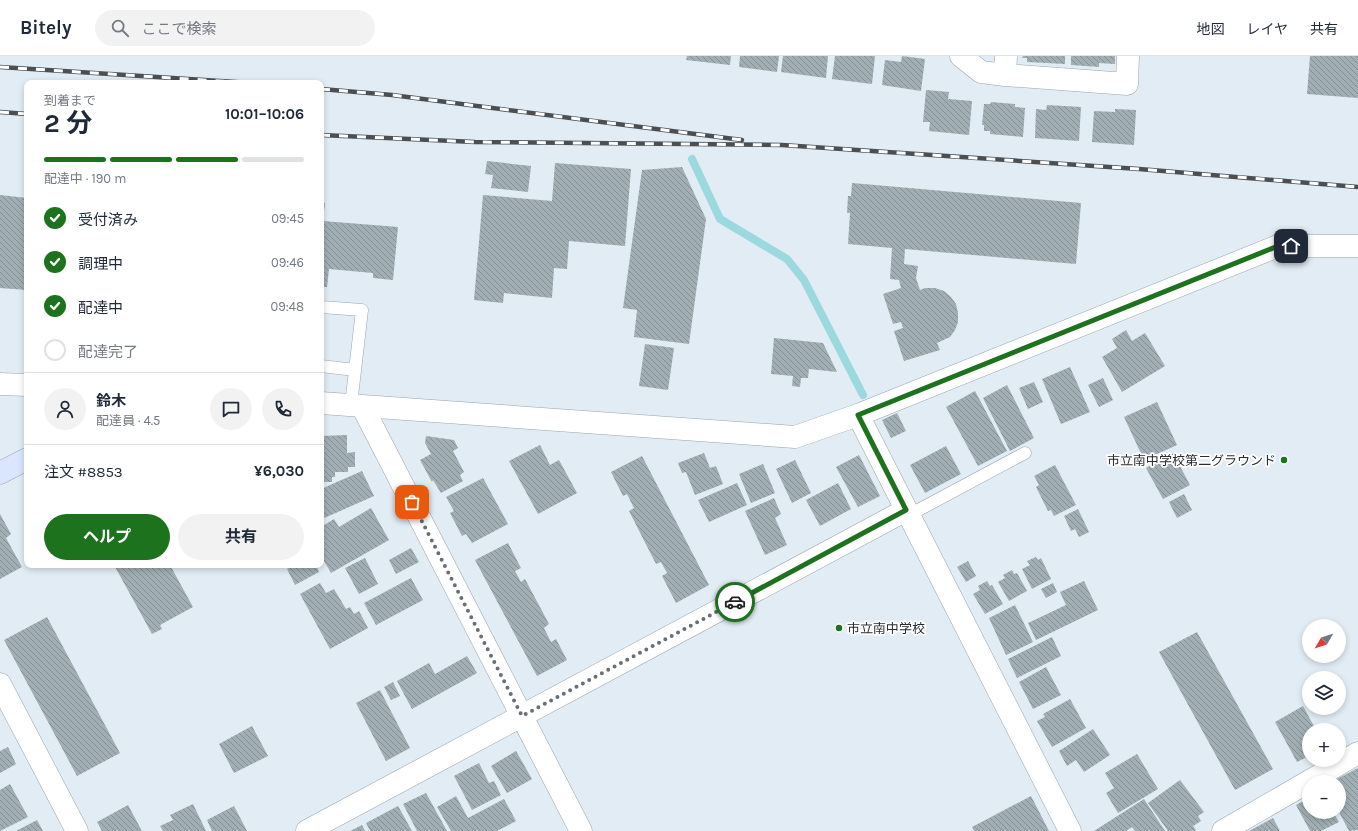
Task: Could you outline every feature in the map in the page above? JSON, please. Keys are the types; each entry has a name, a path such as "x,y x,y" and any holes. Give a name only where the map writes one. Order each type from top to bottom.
{"main road":[{"path":"0,473 24,460"}],"street":[{"path":"961,56 982,72 1005,66 1127,84 1128,56"},
{"path":"324,403 795,437 858,415 1278,246 1358,246"},
{"path":"0,384 24,385"},
{"path":"356,406 522,716 581,831"},
{"path":"858,415 1070,831"},
{"path":"320,828 522,716 908,512"},
{"path":"0,684 77,831"},
{"path":"1223,831 1358,753"}],"lane":[{"path":"324,307 362,310 355,370 356,406"},
{"path":"324,366 355,370"},
{"path":"908,512 1025,453"}],"building":[{"path":"687,56 731,56 730,65 686,60"},
{"path":"740,56 779,56 777,72 739,67"},
{"path":"783,56 828,56 826,78 781,72"},
{"path":"835,56 875,56 872,84 832,79"},
{"path":"902,56 925,59 921,91 882,85 885,60 901,62"},
{"path":"1023,56 1065,56 1065,64 1027,62 1027,58 1022,58"},
{"path":"1071,56 1115,56 1115,64 1099,63 1099,67 1071,65"},
{"path":"1310,56 1358,56 1358,98 1307,94"},
{"path":"926,90 949,92 948,99 972,101 969,135 929,131 930,122 923,122"},
{"path":"991,102 1015,104 1015,107 1025,108 1023,137 990,134 990,131 984,131 984,125 982,125 984,104 990,104"},
{"path":"1047,105 1081,107 1079,141 1035,138 1036,109 1046,110"},
{"path":"1115,109 1136,110 1134,145 1092,142 1094,111 1115,112"},
{"path":"487,161 531,166 528,192 491,188 493,175 485,174"},
{"path":"555,163 631,169 625,246 569,241 567,269 554,268 552,298 504,293 503,303 474,300 483,195 552,201"},
{"path":"682,167 706,219 689,344 634,337 637,310 623,308 642,170"},
{"path":"852,183 1081,203 1076,264 905,249 904,264 918,266 916,278 920,290 925,288 935,288 944,291 956,304 958,322 950,337 937,343 940,350 904,361 894,331 903,328 901,322 893,324 883,294 901,288 899,280 890,279 892,248 848,244 850,213 847,213 848,196 851,196"},
{"path":"0,195 24,198 24,290 0,288"},
{"path":"324,221 398,227 393,280 373,278 373,273 329,269 327,287 324,287"},
{"path":"1126,330 1132,341 1145,333 1165,366 1122,392 1102,357 1117,348 1112,339"},
{"path":"774,338 823,343 837,372 809,369 808,378 801,378 800,387 792,386 793,376 771,374"},
{"path":"645,344 674,348 668,390 639,386"},
{"path":"1070,367 1090,412 1061,424 1042,379"},
{"path":"1103,378 1113,400 1099,407 1088,385"},
{"path":"1034,382 1043,402 1028,409 1019,388"},
{"path":"1007,385 1034,438 1010,451 983,398"},
{"path":"975,391 1007,451 978,466 946,407"},
{"path":"1157,402 1177,445 1144,460 1124,417"},
{"path":"897,413 906,431 891,438 882,420"},
{"path":"347,435 347,453 355,452 355,467 348,467 348,472 335,472 335,477 332,477 332,482 324,482 324,436"},
{"path":"426,436 454,440 458,448 453,451 464,472 460,475 463,481 441,493 433,480 432,482 420,460 431,454 425,443"},
{"path":"540,445 550,465 559,460 577,493 538,514 509,461"},
{"path":"946,446 961,474 925,493 910,465"},
{"path":"704,453 710,468 716,466 723,484 695,495 686,472 682,473 678,463"},
{"path":"1173,453 1190,485 1163,499 1146,468"},
{"path":"859,455 880,496 858,507 836,467"},
{"path":"642,456 709,585 676,603 662,576 667,573 661,562 656,564 629,511 634,508 627,494 623,496 611,472"},
{"path":"795,460 811,493 792,503 776,469"},
{"path":"763,464 775,493 751,503 739,474"},
{"path":"1055,465 1076,505 1054,516 1051,510 1048,511 1036,487 1039,485 1034,476"},
{"path":"362,471 374,496 324,518 324,488"},
{"path":"483,478 508,524 472,543 466,534 462,536 450,513 454,511 446,497"},
{"path":"737,483 747,505 709,522 698,500"},
{"path":"838,483 851,509 820,526 806,500"},
{"path":"1184,494 1192,510 1177,518 1169,502"},
{"path":"774,498 781,514 775,518 787,545 765,555 745,511"},
{"path":"371,508 389,540 331,573 324,561 324,525 334,519 339,527"},
{"path":"1078,509 1089,532 1079,537 1075,529 1071,531 1064,516"},
{"path":"0,514 11,534 6,538 22,567 0,579"},
{"path":"508,543 521,568 515,571 521,582 525,579 549,624 544,628 551,642 556,639 567,660 537,676 475,560"},
{"path":"411,548 419,562 396,574 389,560"},
{"path":"1036,557 1038,560 1041,558 1051,579 1032,589 1022,569 1030,565 1027,561"},
{"path":"365,558 378,584 359,594 345,568"},
{"path":"968,561 976,576 966,582 957,567"},
{"path":"116,568 172,568 193,607 160,625 162,629 152,634"},
{"path":"317,568 319,572 295,585 287,569"},
{"path":"1012,570 1014,574 1017,573 1027,591 1009,601 998,582 1005,578 1003,575"},
{"path":"411,578 423,600 376,625 364,603"},
{"path":"987,581 990,586 992,585 1003,604 985,614 973,594 980,590 978,586"},
{"path":"1084,581 1098,610 1036,640 1028,623 1066,605 1060,592"},
{"path":"320,583 326,593 334,589 346,609 350,607 354,614 359,611 368,628 330,649 300,594"},
{"path":"1053,583 1057,592 1046,598 1041,589"},
{"path":"1015,605 1033,642 1006,655 989,618"},
{"path":"47,617 120,753 77,776 4,640"},
{"path":"1197,632 1273,769 1235,790 1159,652"},
{"path":"1052,637 1061,656 1017,678 1008,659"},
{"path":"467,656 477,673 412,709 397,681 429,663 435,674"},
{"path":"1046,667 1061,695 1033,709 1019,682"},
{"path":"393,682 400,696 391,700 384,687"},
{"path":"380,690 410,748 386,761 356,703"},
{"path":"1070,699 1086,728 1052,747 1037,721 1045,717 1043,714"},
{"path":"1302,707 1302,715 1308,715 1312,723 1302,723 1302,760 1297,762 1275,722"},
{"path":"252,726 268,756 234,773 219,744"},
{"path":"1093,729 1110,755 1084,772 1076,760 1067,766 1059,751"},
{"path":"8,747 16,764 0,773 0,751"},
{"path":"516,751 532,779 507,793 491,766"},
{"path":"1137,754 1158,789 1118,813 1106,793 1114,788 1105,773"},
{"path":"479,763 489,783 494,781 501,795 472,810 454,776"},
{"path":"1358,768 1358,830 1349,831 1343,819 1346,819 1346,775 1344,775"},
{"path":"1180,780 1204,812 1198,816 1201,821 1193,826 1196,830 1194,831 1168,831 1148,803"},
{"path":"10,784 28,817 0,831 0,790"},
{"path":"426,793 447,831 417,831 403,804"},
{"path":"456,796 468,818 504,799 516,821 497,831 451,831 437,807"},
{"path":"1031,796 1049,831 974,831 972,827"},
{"path":"1144,799 1165,831 1135,831 1132,827 1126,831 1094,831"},
{"path":"1302,802 1302,816 1296,805"},
{"path":"193,804 206,831 163,831 160,826 173,820 170,815"},
{"path":"128,805 142,831 102,831 97,822"},
{"path":"234,806 247,831 212,831 207,820"},
{"path":"398,806 412,831 370,831 366,823"},
{"path":"1273,818 1280,831 1249,831"},
{"path":"1304,819 1337,819 1339,822 1321,831 1310,831"},
{"path":"37,820 43,831 16,831"},
{"path":"362,825 365,831 350,831"}],"waterway":[{"path":"692,159 720,219 787,259 804,280 863,395"}],"railway":[{"path":"0,67 204,80"},
{"path":"324,89 392,95 742,140"},
{"path":"0,112 24,114"},
{"path":"324,135 475,142 782,145 1139,169 1358,187"}],"way so far":[{"path":"412,502 522,716 735,602"}],"place":[{"name":"市立南中学校第二グラウンド","path":"1284,460"},
{"name":"市立南中学校","path":"839,628"}],"route":[{"path":"735,602 906,510 858,415 1278,246 1291,246"}]}
